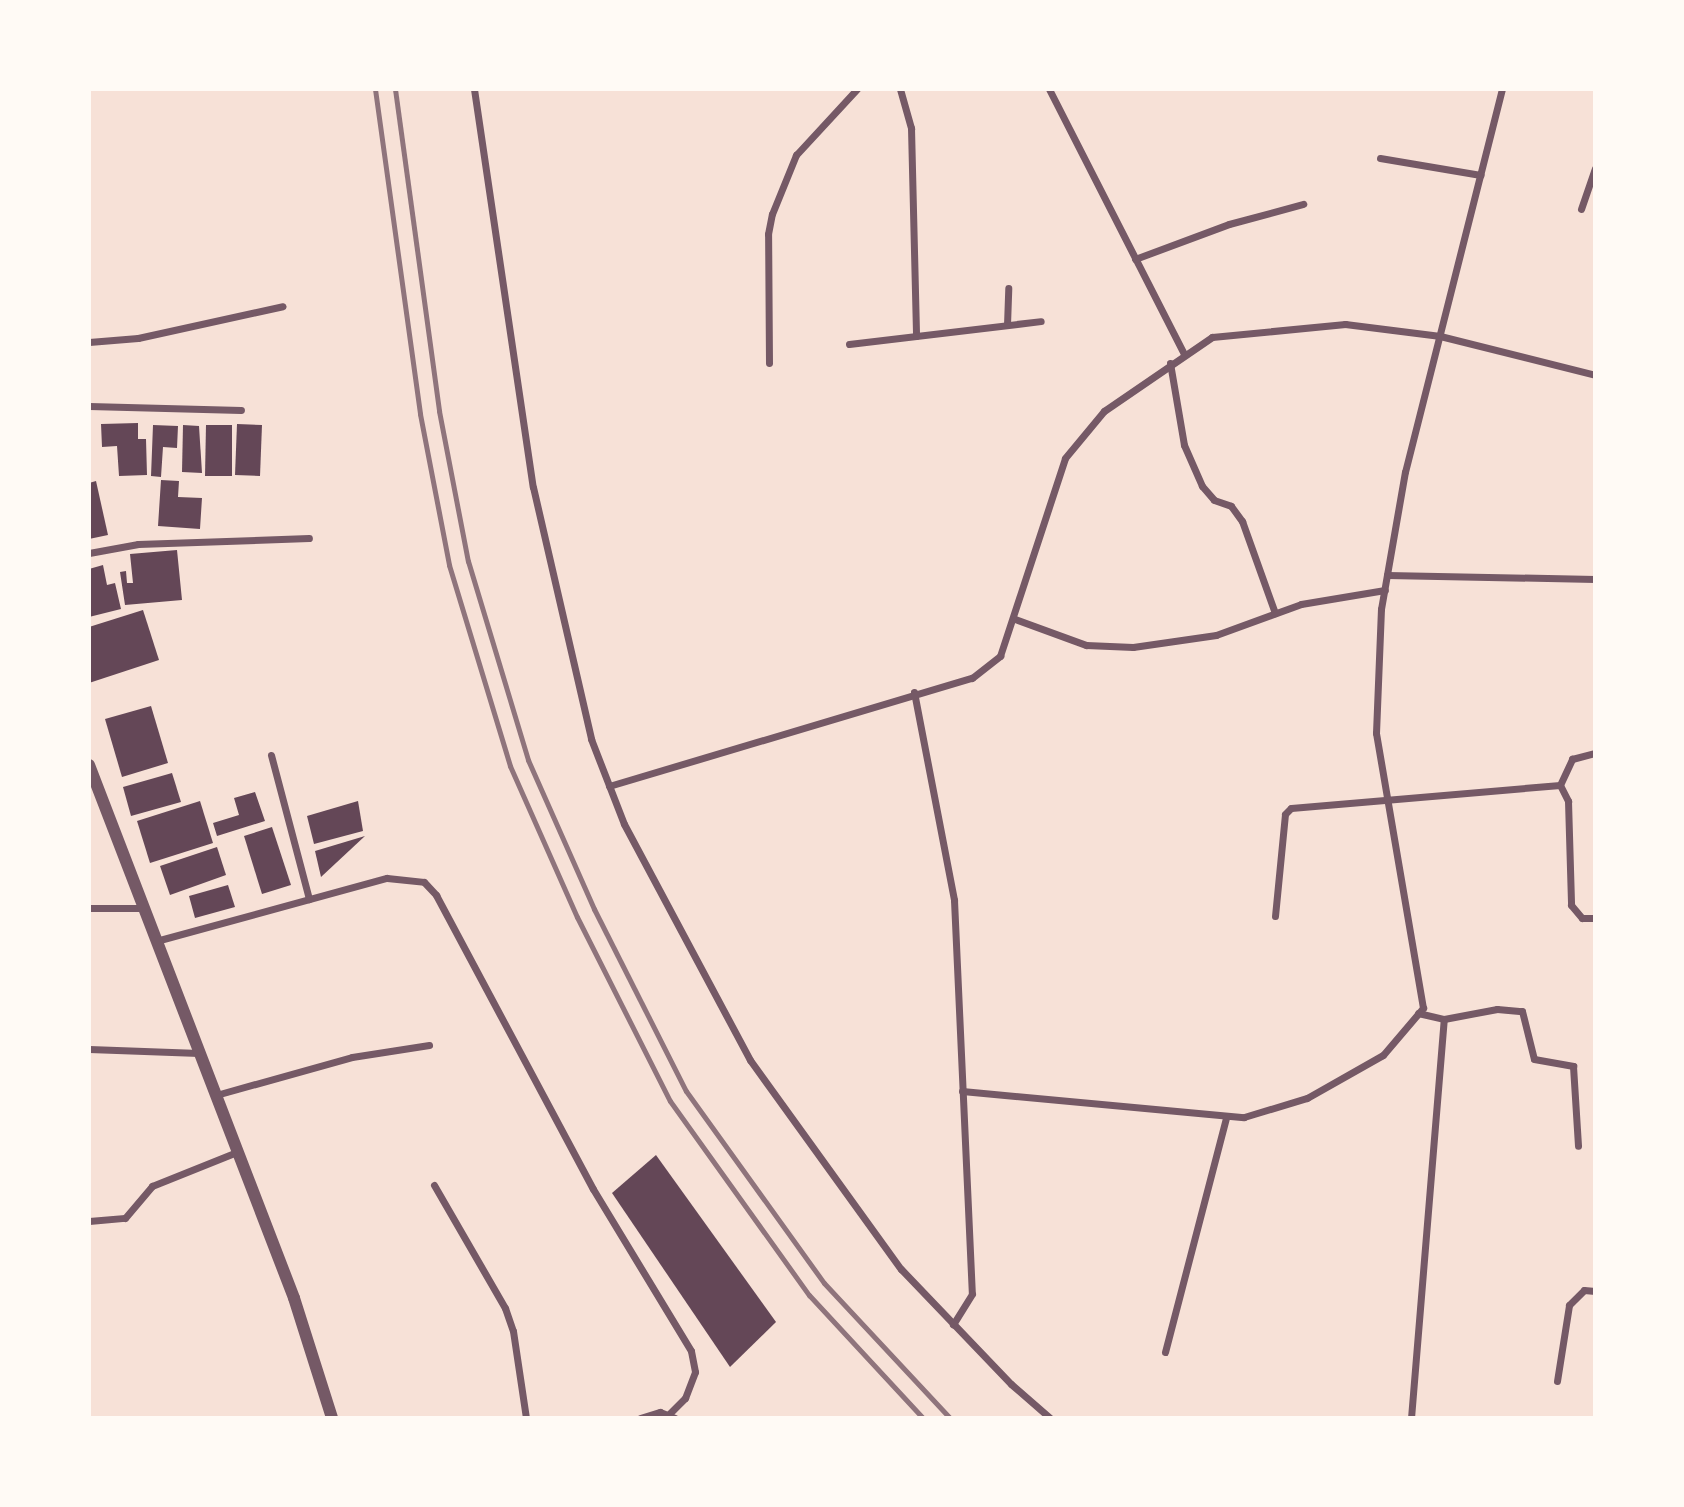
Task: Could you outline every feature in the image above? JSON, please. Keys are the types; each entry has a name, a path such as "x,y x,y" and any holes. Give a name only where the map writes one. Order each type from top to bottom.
{"street":[{"path":"474,89 533,487 591,739 609,786 685,945 750,1060 901,1269 953,1324 1050,1418"},
{"path":"769,363 768,234 772,214 796,155 857,89"},
{"path":"900,89 911,128 916,336"},
{"path":"1049,89 1184,354"},
{"path":"962,1091 1226,1118 1244,1117 1307,1098 1383,1055 1423,1007 1376,733 1385,590 1405,472 1502,89"},
{"path":"1380,158 1481,175"},
{"path":"1581,209 1595,168"},
{"path":"1135,259 1229,224 1303,204"},
{"path":"1007,325 1008,288"},
{"path":"89,342 138,338 283,306"},
{"path":"849,344 1041,321"},
{"path":"609,786 914,692 972,678 1000,656 1015,619 1065,458 1104,411 1170,363 1212,337 1245,330 1345,324 1440,336 1595,375"},
{"path":"1170,363 1184,445 1202,486 1214,500 1231,506 1242,521 1275,613"},
{"path":"89,406 241,410"},
{"path":"89,553 138,544 309,538"},
{"path":"1387,575 1595,579"},
{"path":"1015,619 1086,645 1133,647 1216,635 1301,604 1385,590"},
{"path":"914,692 954,900 972,1294 953,1324"},
{"path":"1560,785 1572,759 1595,753"},
{"path":"271,755 309,899"},
{"path":"89,765 294,1298 332,1418"},
{"path":"1275,916 1284,814 1303,804 1560,785"},
{"path":"1560,785 1568,801 1571,905 1582,918 1595,918"},
{"path":"156,941 387,877 424,882 436,895 593,1189 691,1351 695,1372 685,1398 672,1416 640,1418"},
{"path":"89,908 143,908"},
{"path":"1418,1013 1444,1019 1497,1009 1522,1011 1534,1059 1573,1066 1578,1146"},
{"path":"1411,1418 1444,1019"},
{"path":"215,1095 339,1060 429,1045"},
{"path":"89,1049 199,1053"},
{"path":"1165,1352 1226,1118"},
{"path":"89,1221 125,1218 152,1186 237,1152"},
{"path":"434,1185 505,1308 513,1331 526,1418"},
{"path":"1557,1381 1569,1305 1584,1290 1595,1291"}],"building":[{"path":"138,423 138,439 146,439 147,475 119,476 117,446 102,447 101,424"},
{"path":"237,424 262,425 260,476 235,475"},
{"path":"153,425 178,426 177,448 163,447 161,477 151,476"},
{"path":"183,425 199,426 202,473 182,472"},
{"path":"206,425 232,425 232,476 205,476"},
{"path":"161,480 179,481 178,497 202,498 200,529 158,526"},
{"path":"96,481 108,535 89,539 89,483"},
{"path":"177,550 182,600 125,605 120,572 126,571 127,583 133,583 130,554"},
{"path":"103,565 107,585 115,583 121,609 89,617 89,569"},
{"path":"143,610 159,660 89,683 89,627"},
{"path":"151,706 168,763 122,777 105,719"},
{"path":"172,773 181,802 131,816 123,787"},
{"path":"255,792 265,821 217,836 213,823 239,815 234,798"},
{"path":"200,801 213,843 150,863 137,821"},
{"path":"358,801 363,831 314,844 307,816"},
{"path":"272,827 291,885 262,894 244,836"},
{"path":"365,836 321,877 315,851"},
{"path":"217,847 226,875 170,895 160,866"},
{"path":"228,885 235,907 195,918 189,896"},
{"path":"656,1155 776,1322 730,1367 612,1193"}],"railway":[{"path":"375,89 420,414 449,565 510,766 577,917 670,1101 809,1295 923,1418"},
{"path":"395,89 439,411 468,561 528,760 594,909 686,1091 824,1283 950,1418"}]}
